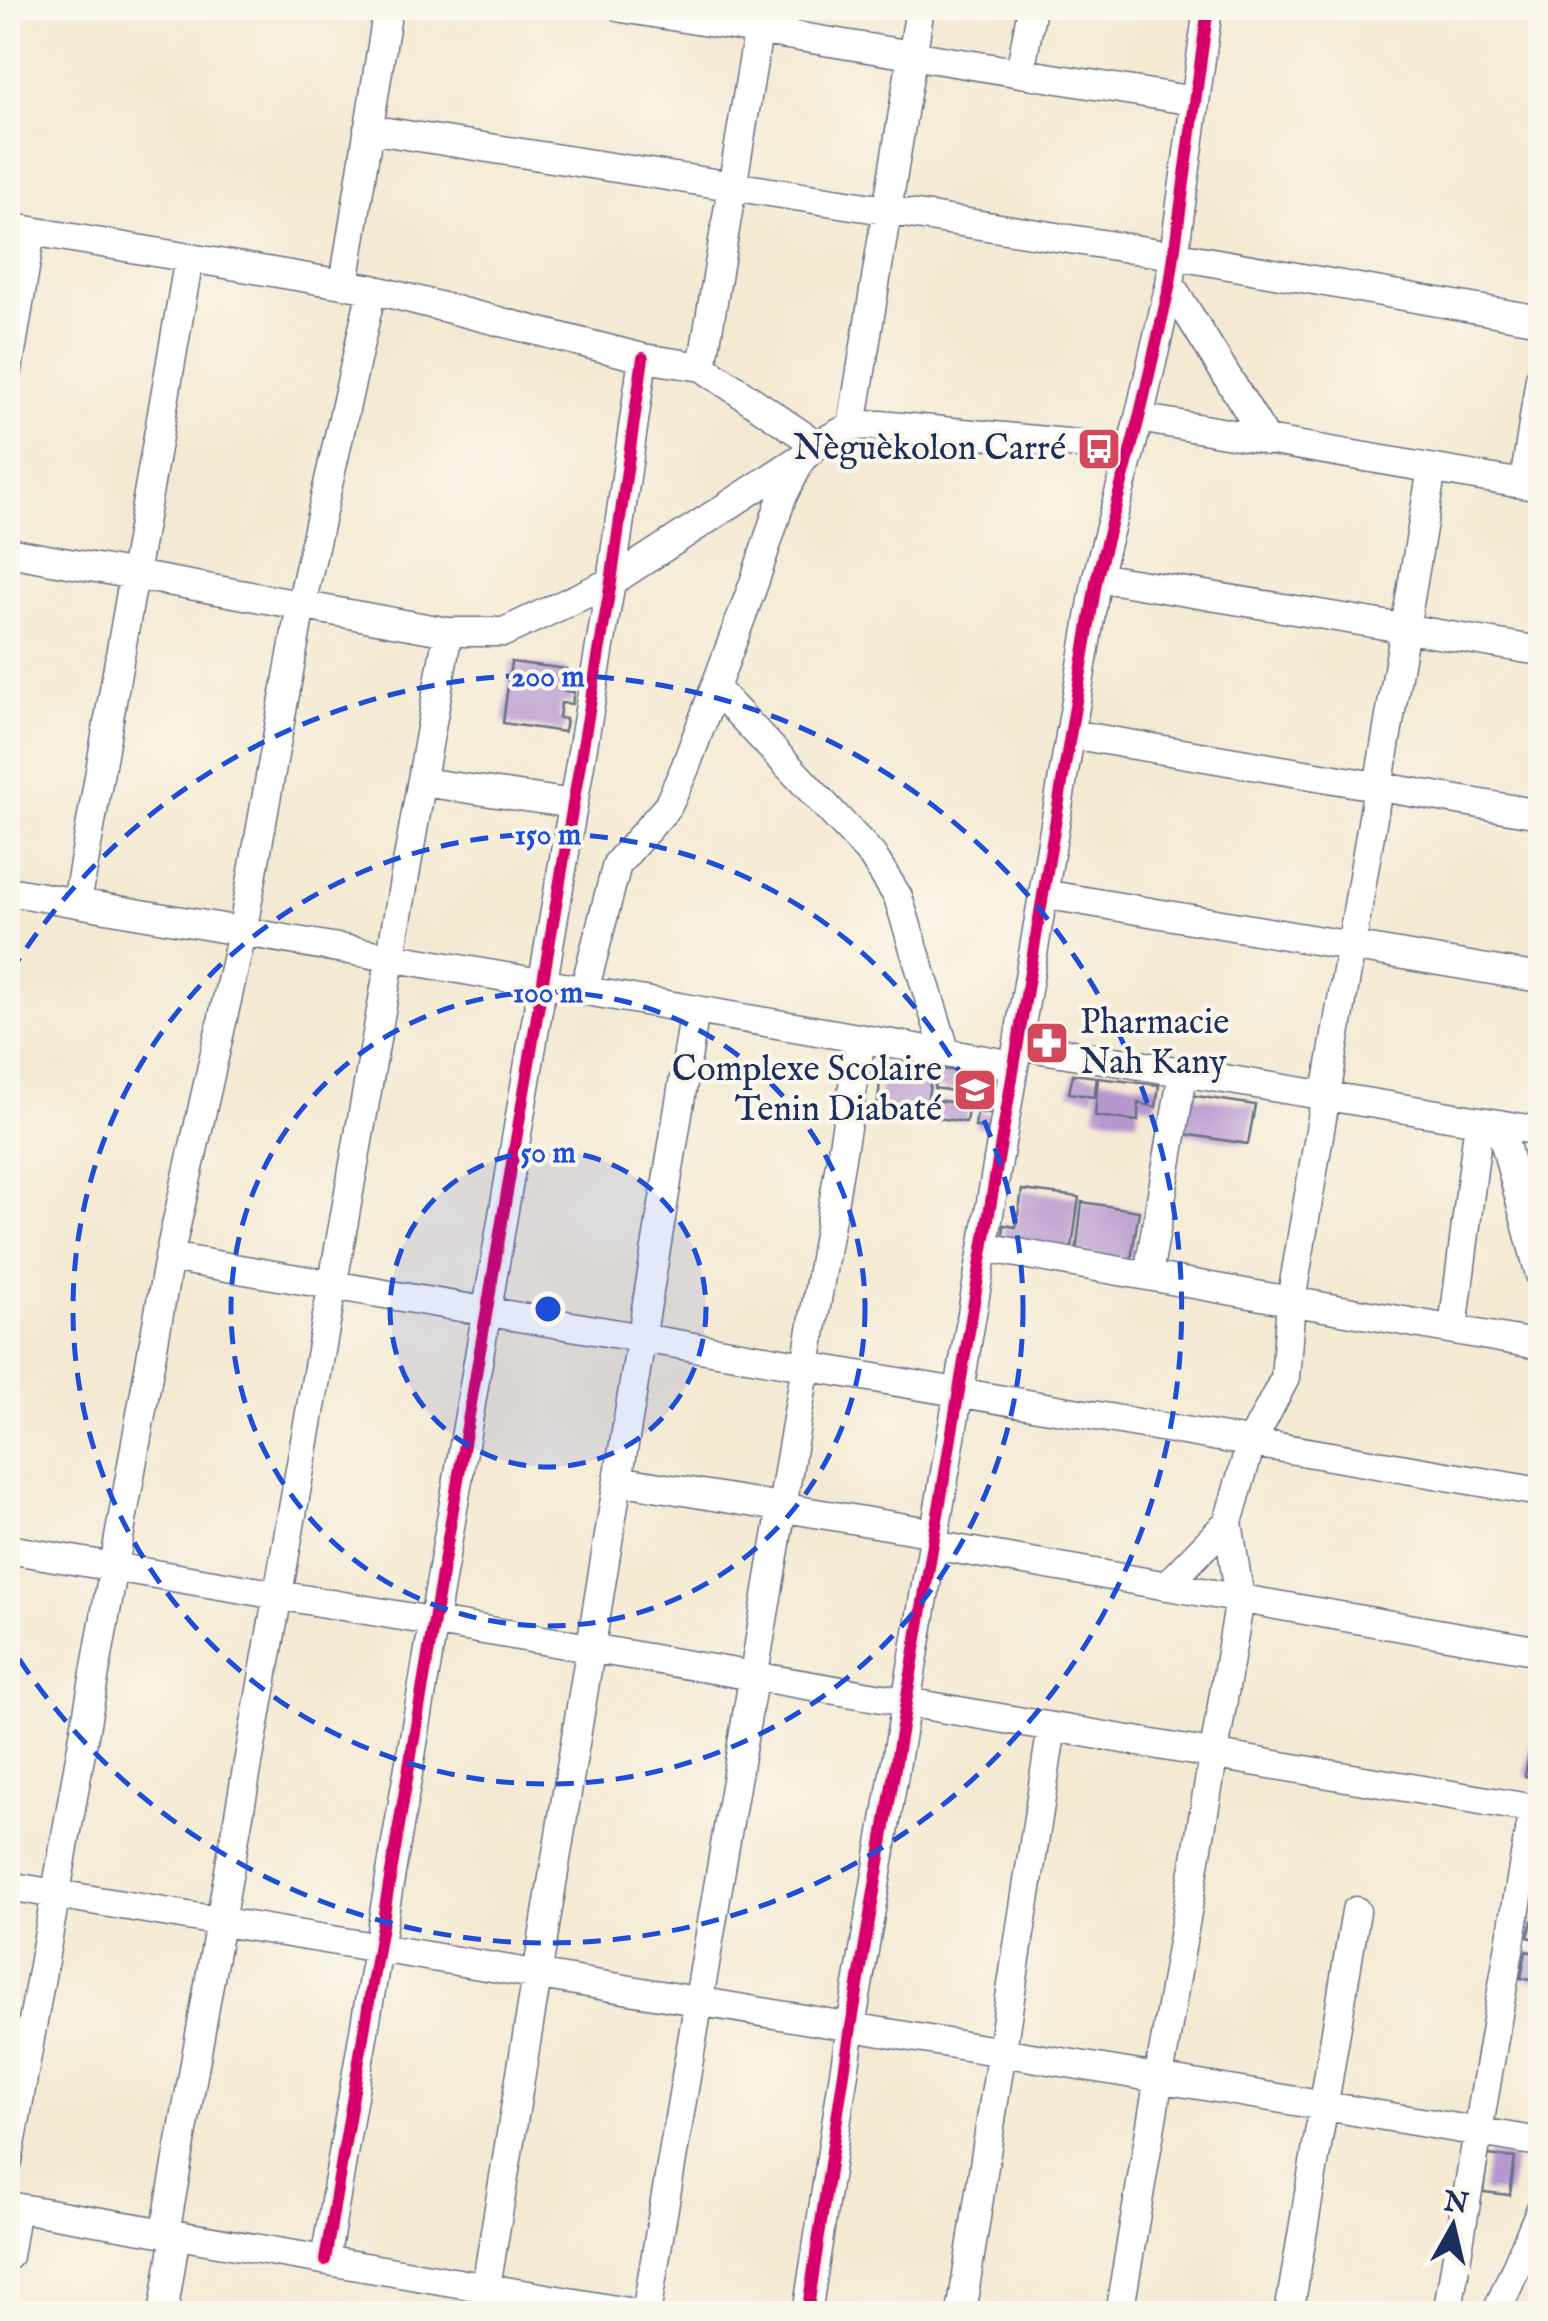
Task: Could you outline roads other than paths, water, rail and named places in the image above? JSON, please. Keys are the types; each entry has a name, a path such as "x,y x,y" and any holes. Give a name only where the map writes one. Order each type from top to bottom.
{"street":[{"path":"344,284 388,8"},
{"path":"622,8 760,19 912,56 1194,102"},
{"path":"852,426 920,8"},
{"path":"1020,74 1032,8"},
{"path":"806,2314 850,2027 1096,577 1170,284 1208,8"},
{"path":"702,367 760,19"},
{"path":"368,130 1172,255 1540,320"},
{"path":"8,370 19,230 372,289 643,358 702,367 809,452"},
{"path":"78,903 189,258"},
{"path":"1170,284 1267,441"},
{"path":"8,2162 169,1257 242,933 301,606 372,289"},
{"path":"325,2260 573,804 643,358"},
{"path":"1139,418 1532,486 1540,378"},
{"path":"8,552 448,632 504,632 610,582 852,426 880,425 1130,448"},
{"path":"584,991 617,864 668,806 715,688 782,497 809,452"},
{"path":"1118,2314 1240,1600 1228,1522 1251,1443 1286,1378 1291,1301 1432,469"},
{"path":"1096,577 1540,651"},
{"path":"163,2314 170,2233 220,1922 448,632"},
{"path":"715,688 872,855 898,898 946,1053"},
{"path":"1070,734 1540,814"},
{"path":"422,782 573,804"},
{"path":"8,891 946,1053 1016,1055 1183,1072 1490,1123 1537,1125"},
{"path":"1043,894 1540,978"},
{"path":"486,2287 695,1010"},
{"path":"8,2256 12,2207 643,2314 861,1038"},
{"path":"1148,1275 1183,1072"},
{"path":"1490,1123 1540,1274"},
{"path":"1453,1330 1490,1123"},
{"path":"984,1246 1540,1345"},
{"path":"169,1257 1540,1492"},
{"path":"618,1480 782,1508 1240,1600 1540,1651"},
{"path":"1166,1586 1228,1522"},
{"path":"8,1549 1537,1809 1447,2314"},
{"path":"962,2314 1052,1727"},
{"path":"8,1886 1540,2142"},
{"path":"1289,2314 1356,1911"},
{"path":"1496,2314 1540,2211"}],"place":[{"name":"Nèguèkolon Carré","path":"1099,449"},
{"name":"Pharmacie Nah Kany","path":"1047,1043"},
{"name":"Complexe Scolaire Tenin Diabaté","path":"975,1090"}]}
